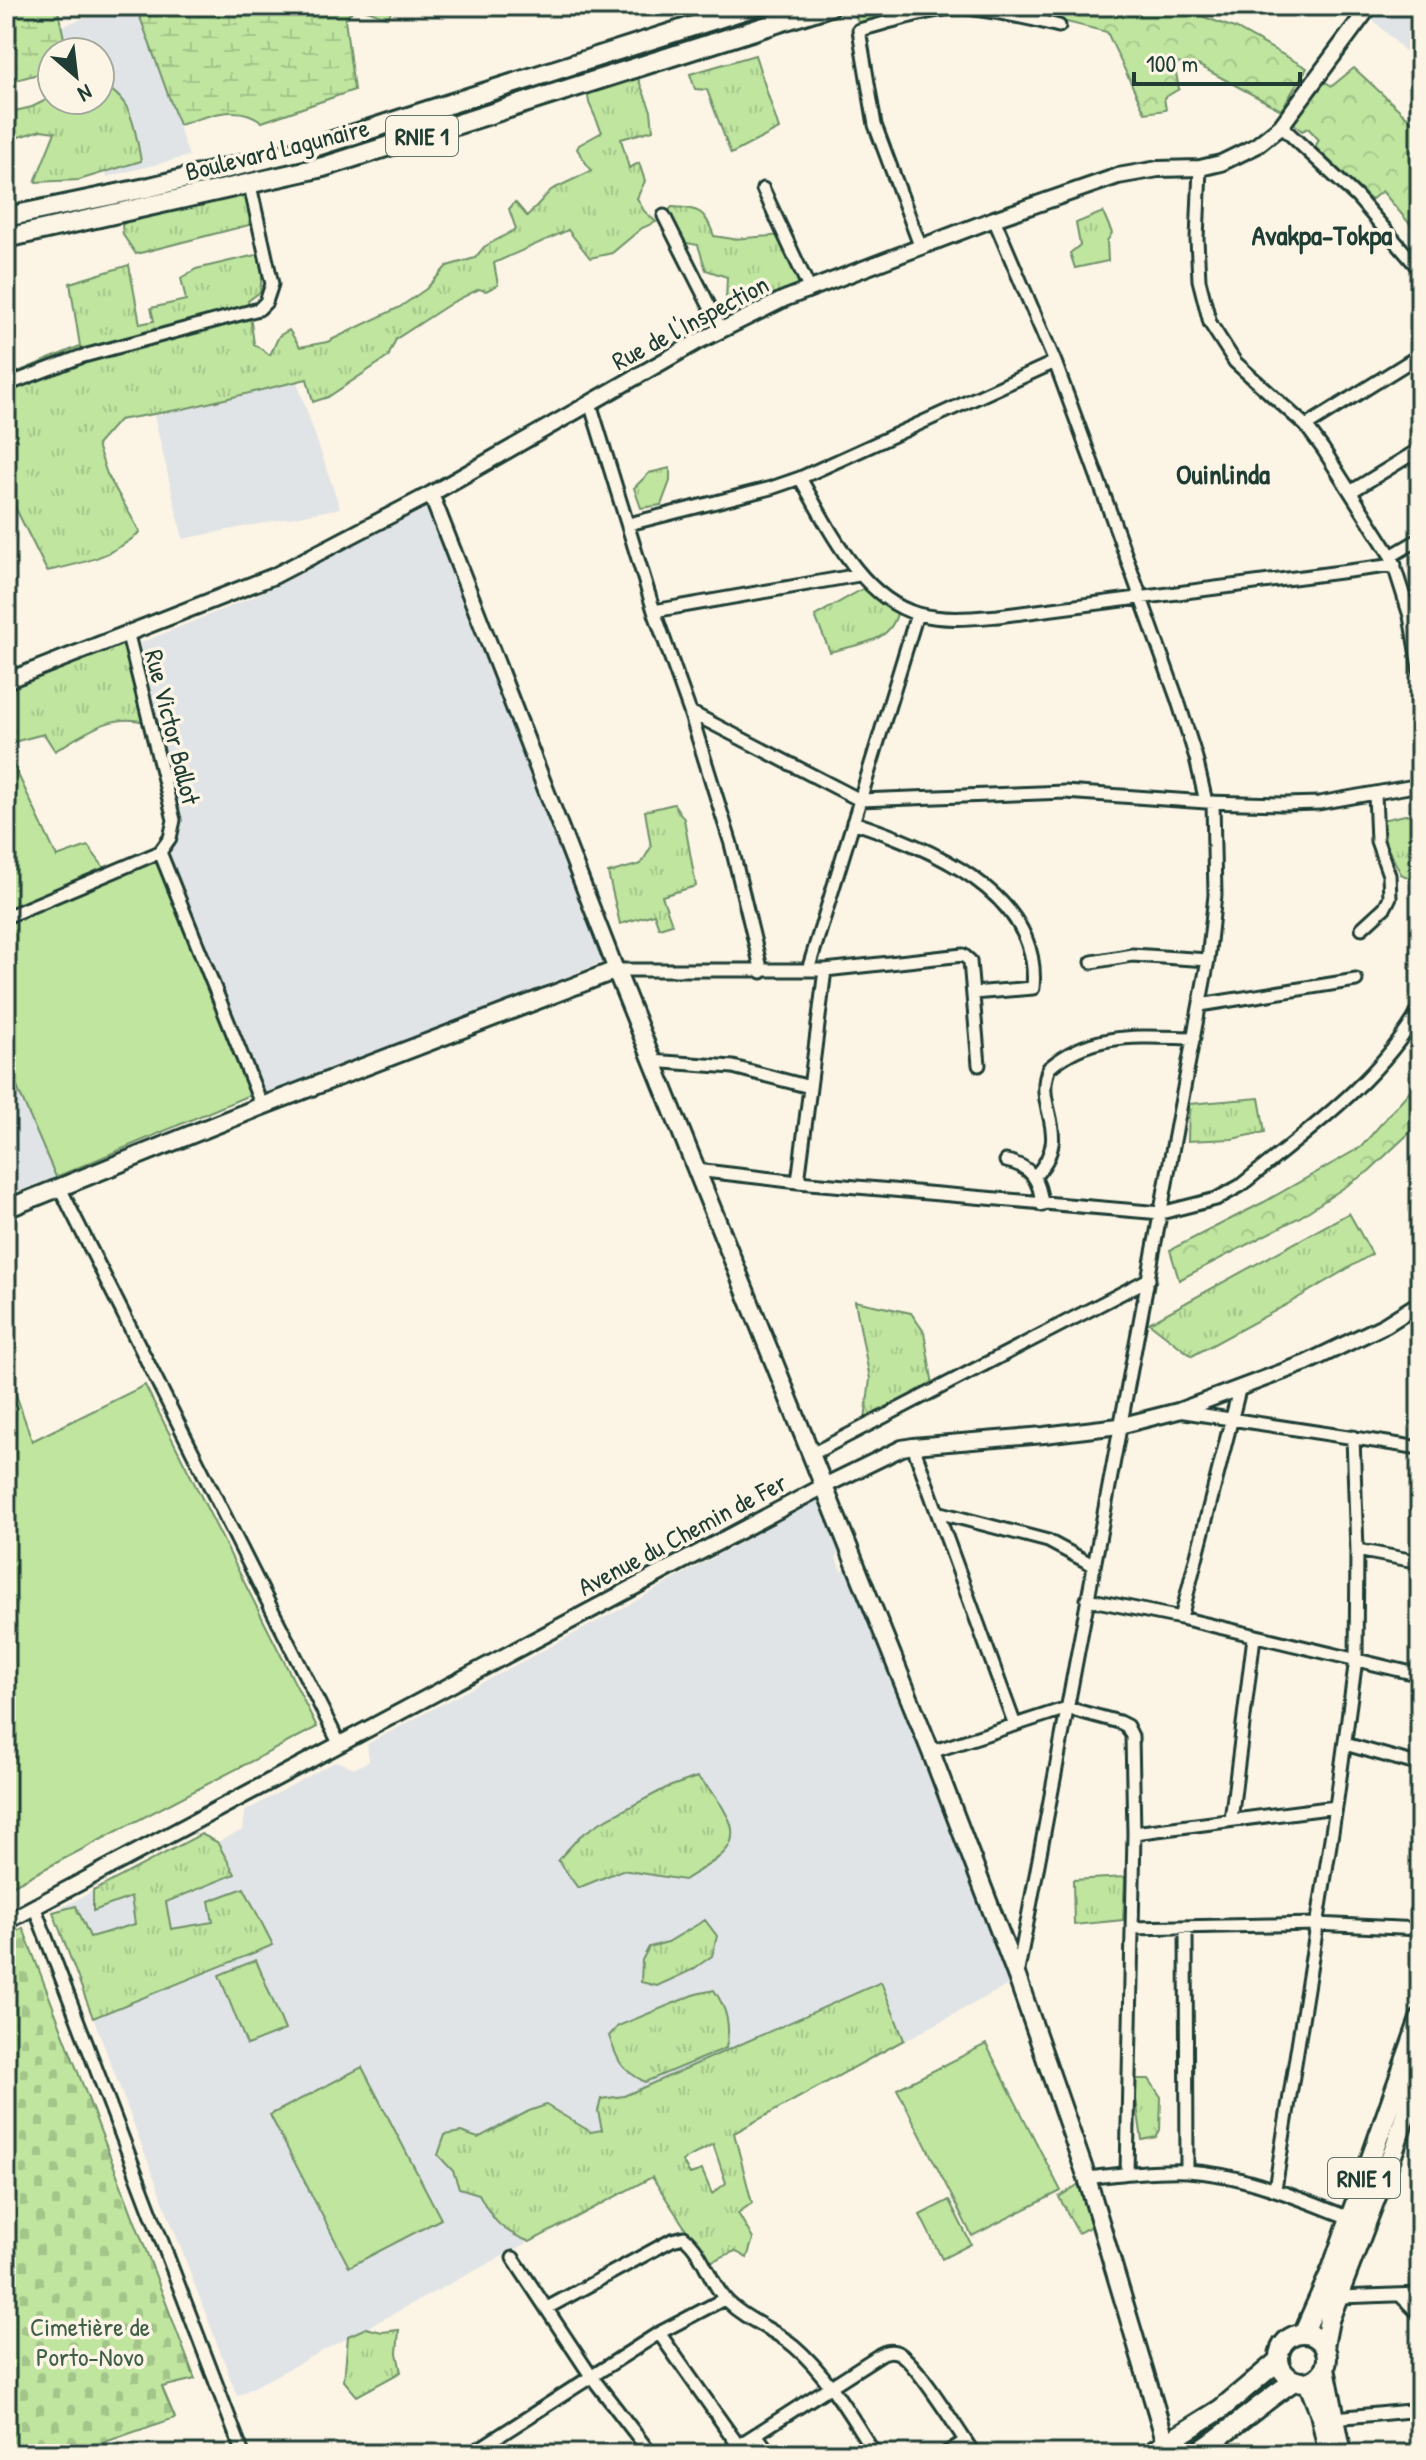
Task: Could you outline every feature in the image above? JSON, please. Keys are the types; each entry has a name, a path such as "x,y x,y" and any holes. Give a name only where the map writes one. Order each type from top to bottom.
{"main road":[{"name":"Boulevard Lagunaire","path":"6,217 146,188 374,129 756,6"},
{"name":"Boulevard Lagunaire","path":"6,238 250,185 372,152 830,6"},
{"path":"6,1209 262,1106 616,970 931,1752 1017,1977 1087,2178 1166,2443"},
{"name":"RNIE 1","path":"1278,2361 1281,2348 1289,2338 1303,2334 1332,2269 1420,2019"},
{"name":"RNIE 1","path":"1342,2454 1325,2368 1327,2354 1324,2346 1329,2320 1419,2075"},
{"path":"1303,2334 1315,2337 1324,2346"},
{"path":"1149,2454 1221,2409 1278,2361 1283,2373 1301,2381 1320,2413 1329,2454"},
{"path":"1195,2454 1325,2368"}],"street":[{"name":"Rue de l'Inspection","path":"6,681 274,576 431,494 721,329 810,290 994,219 1118,176 1158,169 1200,168 1249,150 1285,121 1370,6"},
{"path":"921,248 875,125 859,30 968,8 1010,13 1059,26"},
{"path":"1285,121 1420,270"},
{"path":"6,385 80,357 259,309 266,302 272,284 246,164"},
{"path":"1200,168 1199,280 1210,323 1235,362 1306,426 1352,491 1393,560 1410,616 1420,673"},
{"path":"763,189 810,290"},
{"path":"664,216 721,329"},
{"path":"994,219 1055,362 1178,701 1210,802 1215,895 1208,960 1194,1038 1017,1977"},
{"path":"1306,426 1420,355"},
{"path":"629,524 800,478 1055,362"},
{"path":"590,403 731,844 762,972"},
{"path":"1352,491 1420,449"},
{"path":"800,478 859,575 891,600 917,614 973,618 1140,599 1393,560 1420,539"},
{"path":"431,494 616,970 825,970 963,955 970,961 979,1065"},
{"path":"654,611 859,575"},
{"path":"808,970 917,614"},
{"name":"Rue Victor Ballot","path":"128,635 171,808 173,830 160,852"},
{"path":"690,712 860,800 1065,792 1210,802 1319,803 1420,785"},
{"path":"1362,928 1385,907 1390,897 1389,875 1377,841 1375,794"},
{"path":"853,822 908,840 937,854 1006,906 1020,926 1033,958 1033,988 973,993"},
{"path":"6,917 160,852 262,1106"},
{"path":"1092,962 1132,955 1208,960"},
{"path":"798,1182 825,970"},
{"path":"1200,1005 1356,980"},
{"path":"696,1170 1042,1205 1161,1213 1216,1199 1240,1186 1368,1076 1420,1009"},
{"path":"1035,1176 1047,1164 1053,1147 1053,1127 1045,1088 1049,1068 1078,1047 1115,1038 1194,1038"},
{"path":"651,1061 733,1067 810,1087"},
{"path":"1006,1161 1022,1166 1035,1176 1042,1205"},
{"path":"60,1188 339,1743"},
{"path":"810,1455 1149,1279"},
{"name":"Avenue du Chemin de Fer","path":"6,1922 822,1487 902,1448 1119,1426 1178,1411 1239,1390 1364,1336 1420,1303"},
{"path":"1181,1618 1239,1390"},
{"path":"1178,1411 1420,1448"},
{"path":"1275,2189 1336,1807 1356,1659 1357,1550 1353,1437"},
{"path":"913,1446 1015,1725"},
{"path":"937,1512 1048,1541 1093,1565"},
{"path":"1357,1550 1420,1562"},
{"path":"1087,1599 1420,1675"},
{"path":"1231,1820 1254,1637"},
{"path":"931,1752 1067,1708 1119,1722 1127,1726 1132,1736 1134,1833 1127,2173"},
{"path":"1345,1744 1420,1765"},
{"path":"1134,1833 1336,1807"},
{"path":"34,1906 243,2454"},
{"path":"1132,1928 1316,1924 1420,1929"},
{"path":"1186,1927 1187,2171"},
{"path":"1087,2178 1187,2171 1275,2189 1350,2218"},
{"path":"547,2308 672,2240 684,2237 693,2244 724,2299 797,2349 830,2386 875,2454"},
{"path":"513,2258 591,2376 651,2454"},
{"path":"1340,2297 1420,2294"},
{"path":"1401,2296 1420,2315"},
{"path":"471,2454 659,2333 724,2299"},
{"path":"659,2333 738,2445"},
{"path":"725,2454 885,2351 895,2351 910,2362 974,2454"},
{"path":"1335,2418 1420,2410"},
{"path":"756,2434 770,2454"},
{"path":"945,2454 965,2441"}],"shaded area":[{"path":"116,6 136,6 189,156 107,177 87,116 116,116 116,36 63,36 60,27"},
{"path":"1375,6 1420,6 1420,48 1409,55 1369,16"},
{"path":"297,382 340,508 183,539 154,416"},
{"path":"428,504 608,960 264,1098 169,855 181,823 140,643 255,596"},
{"path":"6,1062 56,1177 6,1196"},
{"path":"818,1499 839,1553 836,1558 841,1570 846,1569 916,1736 1010,1984 653,2177 237,2396 53,1912 201,1834 217,1842 243,1830 245,1811 336,1761 355,1768 369,1761 367,1744 628,1605"}],"green space":[{"path":"6,6 57,6 64,36 36,36 36,75 6,83"},
{"path":"136,6 390,6 392,10 388,17 355,8 345,19 354,90 262,122 253,116 232,112 179,125"},
{"path":"866,6 953,6 859,24 853,10"},
{"path":"1002,6 1174,6 1237,29 1307,68 1281,110 1198,65 1174,63 1179,89 1164,98 1166,110 1145,113 1107,32"},
{"path":"755,55 779,129 731,154 707,90 695,89 690,74"},
{"path":"1354,68 1420,129 1420,236 1382,191 1371,200 1315,147 1319,140 1308,128 1302,131 1293,123 1322,80 1332,86"},
{"path":"637,76 651,111 653,130 621,139 629,168 639,163 645,181 637,198 644,211 656,222 642,228 612,253 590,258 568,230 494,263 498,285 486,291 479,289 453,302 396,339 388,357 328,397 313,402 307,379 183,409 119,420 97,445 107,474 140,532 108,553 47,571 13,503 6,503 6,377 80,346 70,283 129,265 140,324 154,321 151,308 186,300 181,278 196,269 260,254 260,292 248,301 254,344 270,355 279,336 289,330 300,347 327,342 400,307 426,289 447,266 475,258 484,247 516,229 509,209 515,202 527,216 551,190 591,171 577,149 602,132 589,103 587,88"},
{"path":"116,94 131,116 141,161 79,180 35,182 55,132 41,130 6,141 6,113 36,105 36,116 116,116"},
{"path":"248,194 251,209 249,225 136,254 123,235 122,225 136,216"},
{"path":"672,207 700,212 714,236 733,239 783,235 805,279 797,289 742,307 726,300 727,277 706,270 698,245 677,241 664,216"},
{"path":"1103,212 1112,233 1107,241 1108,261 1075,268 1070,253 1080,245 1076,223"},
{"path":"670,468 670,481 661,505 641,508 634,488 649,473"},
{"path":"866,587 898,609 895,621 882,636 830,652 815,616"},
{"path":"128,635 150,724 137,720 112,722 89,731 55,751 44,734 6,744 6,682"},
{"path":"6,749 57,857 88,846 108,873 6,917"},
{"path":"674,804 684,819 696,886 662,896 672,924 659,928 654,914 620,924 608,873 641,864 651,847 645,811"},
{"path":"1420,812 1420,876 1411,879 1401,874 1384,841 1381,820"},
{"path":"155,859 252,1094 56,1177 6,1062 6,923"},
{"path":"1420,1079 1420,1123 1369,1171 1300,1217 1179,1280 1170,1250 1361,1147"},
{"path":"1259,1098 1265,1132 1232,1139 1188,1141 1189,1104"},
{"path":"1349,1213 1372,1254 1286,1305 1192,1356 1149,1323"},
{"path":"855,1301 911,1313 924,1332 934,1391 864,1428 870,1379"},
{"path":"6,1365 32,1441 145,1385 317,1727 6,1889"},
{"path":"697,1777 718,1800 732,1829 732,1839 722,1855 684,1880 622,1870 578,1888 558,1860 580,1836 666,1788"},
{"path":"201,1834 217,1842 235,1874 166,1902 171,1929 213,1922 209,1901 244,1888 273,1945 93,2018 53,1912 76,1906 90,1937 135,1924 131,1897 93,1911 93,1891"},
{"path":"1125,1877 1123,1920 1074,1925 1073,1880"},
{"path":"705,1920 717,1936 712,1956 692,1970 657,1986 641,1982 642,1960 649,1947 668,1942"},
{"name":"Cimetière de Porto-Novo","path":"23,1928 195,2379 162,2387 175,2418 70,2454 6,2454 6,1937"},
{"path":"256,1960 285,2030 247,2045 219,1975"},
{"path":"881,1982 904,2040 734,2133 752,2203 738,2213 753,2239 747,2258 735,2251 708,2263 652,2177 530,2242 498,2224 479,2194 459,2188 453,2171 438,2155 445,2135 461,2132 478,2138 546,2105 591,2132 602,2130 598,2111 601,2099 624,2096","holes":["713,2144 726,2183 712,2194 702,2170 690,2174 682,2161"]},
{"path":"714,1990 727,2018 726,2048 645,2082 621,2064 609,2036 618,2026 696,1994"},
{"path":"986,2044 1061,2191 972,2236 897,2089"},
{"path":"362,2067 441,2219 349,2267 270,2115"},
{"path":"1133,2079 1149,2079 1161,2097 1160,2130 1156,2137 1142,2140"},
{"path":"1082,2182 1096,2224 1078,2233 1059,2197"},
{"path":"949,2200 971,2244 942,2259 920,2215"},
{"path":"366,2328 382,2332 399,2330 397,2353 401,2372 357,2396 344,2381 348,2336"}],"district":[{"name":"Avakpa-Tokpa","path":"1322,235"},
{"name":"Ouinlinda","path":"1223,474"}]}
